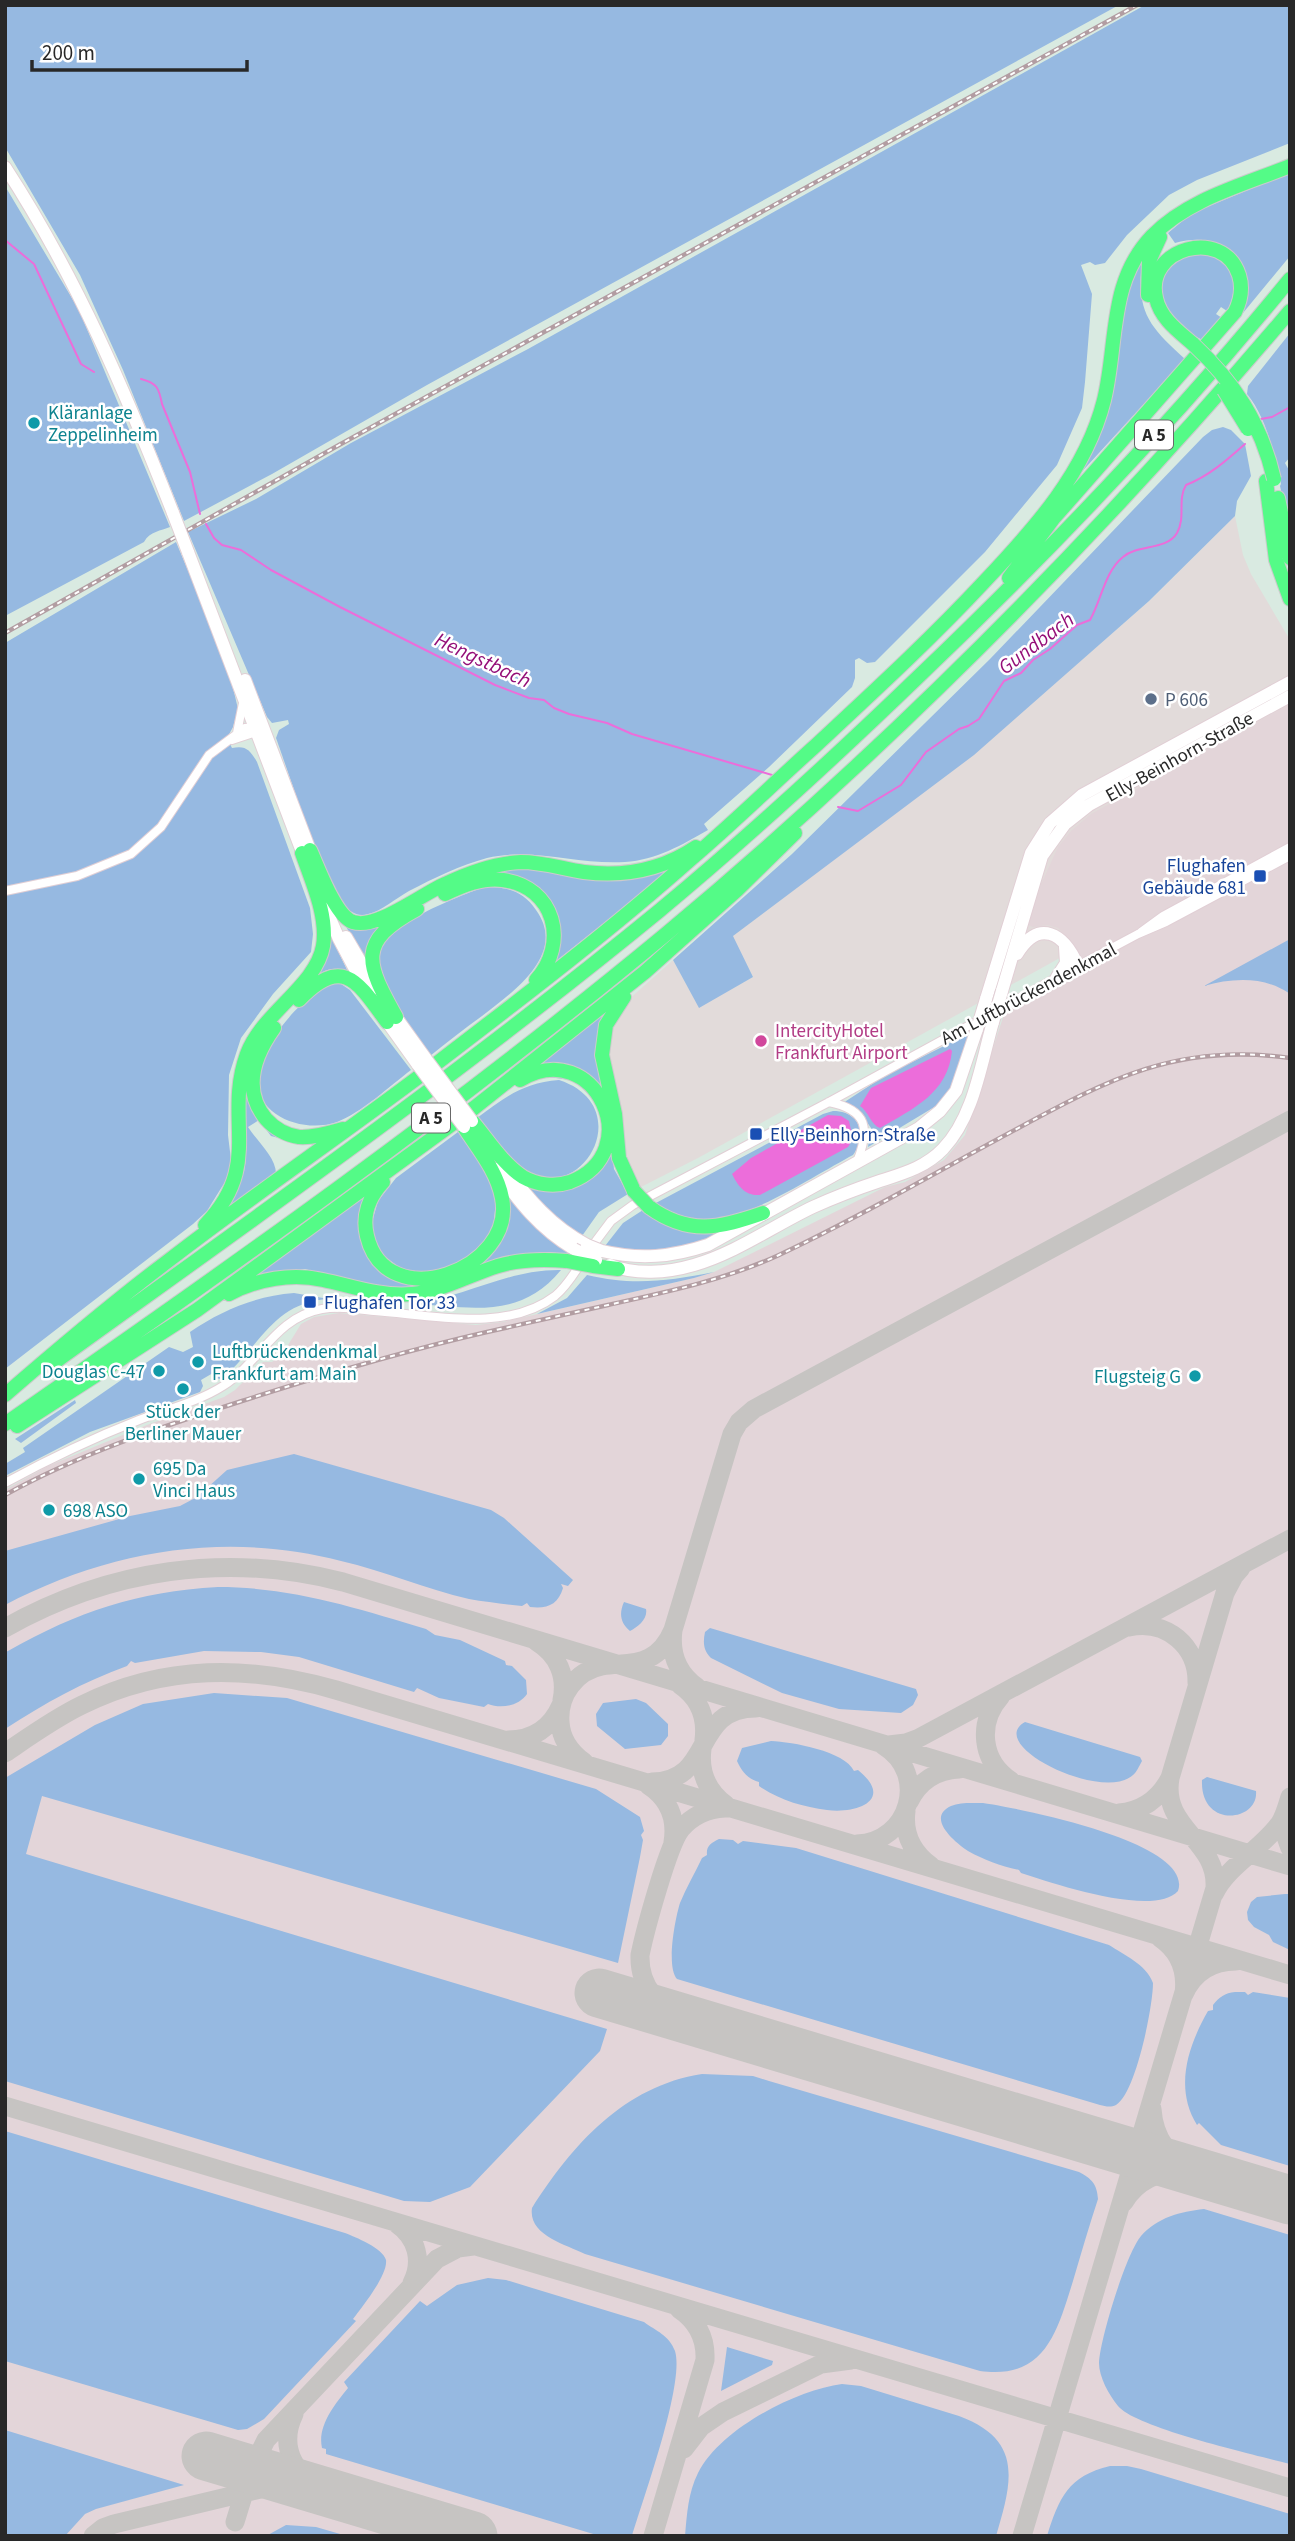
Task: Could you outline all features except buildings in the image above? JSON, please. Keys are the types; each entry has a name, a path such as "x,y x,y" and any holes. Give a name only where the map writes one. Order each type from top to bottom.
{"highway":[{"path":"1035,526 1074,470 1096,423 1104,399 1115,314 1128,272 1147,242 1175,217 1199,203 1290,166"},
{"path":"1175,217 1152,251 1147,273 1147,292 1152,310 1161,323 1222,373 1247,407 1266,449 1276,560 1290,599"},
{"path":"982,616 1053,519 1235,312 1241,292 1235,266 1216,250 1198,246 1172,255 1159,271 1155,288 1156,298 1165,318 1190,347"},
{"name":"A 5","path":"5,1396 375,1132 577,977 708,870 806,784 982,616 1102,492 1290,279"},
{"name":"A 5","path":"5,1424 296,1218 470,1090 656,942 829,791 964,664 1115,509 1290,311"},
{"path":"1270,480 1290,558"},
{"path":"5,1396 66,1342 153,1272 514,1004 661,885 881,685 1035,526 1080,487"},
{"path":"470,1119 645,972 780,849 829,791"},
{"path":"306,852 341,914 351,922 365,923 380,919 461,876 489,867 529,862 583,872 632,873 674,859 726,827"},
{"path":"153,1272 208,1222 227,1197 239,1161 240,1084 248,1051 261,1030 310,975 321,956 325,932 306,852"},
{"path":"392,1019 373,971 372,952 377,939 392,925 421,906 458,888 489,880 503,880 528,888 542,901 554,924 555,944 550,959 541,975 514,1004"},
{"path":"645,972 610,1016 602,1042 603,1065 617,1128 619,1158 634,1191 649,1207 667,1218 704,1227 717,1227 763,1213"},
{"path":"354,1125 303,1137 278,1130 265,1118 255,1100 252,1084 260,1050 274,1028 302,996 327,977 339,976 351,980 392,1019"},
{"path":"5,1432 49,1407 197,1310 408,1158 470,1119 531,1074 547,1070 560,1071 578,1076 596,1090 607,1114 608,1136 603,1153 586,1173 565,1183 546,1185 515,1171 470,1119"},
{"path":"408,1158 372,1196 365,1219 367,1239 380,1261 401,1276 421,1280 449,1274 475,1259 489,1246 500,1227 503,1213 502,1197 495,1175 470,1119"},
{"path":"197,1310 234,1291 268,1280 308,1278 377,1292 410,1294 443,1287 499,1265 573,1251 618,1269"}],"street":[{"path":"5,167 50,240 105,347 130,403 216,620 244,700 258,729"},
{"path":"216,620 239,665 258,729"},
{"name":"Elly-Beinhorn-Straße","path":"258,729 306,852 346,936 392,1019 422,1062 470,1119 531,1216 573,1251 597,1259 645,1258 689,1251 726,1236 919,1128 946,1104 962,1080 1037,840 1060,812 1091,790 1290,682"},
{"name":"Elly-Beinhorn-Straße","path":"618,1269 672,1270 714,1258 815,1206 905,1173 935,1157 964,1119 1042,856 1065,824 1089,805 1290,696"},
{"path":"5,891 77,876 131,854 161,827 202,764 237,733 244,700"},
{"path":"237,733 258,729"},
{"path":"229,741 258,729"},
{"name":"Am Luftbrückendenkmal","path":"1138,934 1163,916 1290,847"},
{"name":"Am Luftbrückendenkmal","path":"5,1483 96,1437 215,1391 242,1371 281,1329 306,1313 340,1308 479,1319 511,1316 533,1309 558,1293 574,1274 603,1229 620,1213 1056,977 1290,856"},
{"path":"1010,966 1023,944 1032,936 1047,933 1062,940 1078,966"},
{"path":"1056,977 1066,960 1062,940"},
{"path":"829,1102 853,1110 862,1120 866,1133 857,1162"}],"shaded area":[{"path":"5,5 1119,5 184,521 123,370 80,275 5,147"},
{"path":"1145,5 1290,5 1290,143 1197,180 1169,195 1127,235 1105,263 1095,265 1090,262 1081,265 1092,294 1082,408 1057,465 985,552 875,662 867,663 859,658 855,660 852,687 769,767 704,824 708,830 698,836 658,855 636,861 590,861 522,854 487,858 428,881 373,912 362,915 352,912 342,902 321,860 276,738 279,730 289,724 288,720 272,723 267,717 188,532 256,499 351,443 528,349"},
{"path":"1290,173 1290,256 1243,313 1245,279 1241,265 1233,254 1223,246 1209,241 1175,243 1168,233 1192,213"},
{"path":"5,186 79,310 170,527 152,533 144,542 5,616"},
{"path":"1191,253 1209,254 1222,260 1228,266 1233,280 1233,296 1227,311 1221,307 1216,314 1222,318 1203,340 1193,335 1175,318 1163,296 1161,285 1171,264"},
{"path":"1140,258 1141,294 1148,318 1163,338 1185,359 1077,477 1096,437 1122,300"},
{"path":"1290,333 1290,457 1285,463 1290,472 1290,529 1269,437 1254,403 1247,394 1248,386"},
{"path":"1223,427 1231,430 1245,444 1251,476 1237,501 1235,516 1149,601 974,755 733,936 753,977 699,1008 673,960 792,854 990,659 1203,437 1212,430"},
{"path":"1235,516 1243,555 1251,574 1290,640 1290,837 1076,949 639,1188 627,1160 624,1130 609,1068 609,1040 615,1017 627,1001 673,960 699,1007 753,977 732,936 974,754 1149,601"},
{"path":"176,542 219,644 234,692 238,709 227,738 232,748 247,749 257,762 310,908 313,934 311,952 273,994 241,1038 229,1075 228,1135 231,1160 228,1177 207,1211 5,1369 5,643"},
{"path":"1290,704 1290,2536 5,2536 5,1490 48,1466 224,1397 235,1390 263,1362 272,1362 285,1350 301,1324 314,1317 339,1313 476,1325 503,1322 694,1278 714,1272 885,1187 905,1182 944,1160 965,1135 1005,1011 1087,969 1071,941 1058,928 1028,925 1039,889 1058,847 1071,831 1091,814"},
{"path":"686,858 556,961 559,923 555,911 538,894 492,872 511,869 537,870 567,875"},
{"path":"485,887 514,891 526,898 536,910 544,926 545,942 541,957 533,970 508,996 430,1056 390,993 380,967 379,955 383,944 407,923 441,904"},
{"path":"399,913 366,962 344,923"},
{"path":"328,930 349,974 330,969 312,979"},
{"path":"1290,939 1290,994 1259,981 1226,981 1204,986"},
{"path":"338,982 350,990 411,1070 346,1118 324,1125 295,1123 271,1110 262,1099 258,1086 258,1071 269,1046 289,1018 314,994"},
{"path":"609,1010 605,1096 595,1083 525,1074"},
{"path":"970,1033 950,1091 936,1106 868,1147 871,1128 858,1109 843,1103 886,1075"},
{"path":"259,1042 252,1105 299,1143 271,1136 259,1120 248,1127 270,1156 276,1175 220,1217 244,1172 246,1158 242,1097"},
{"path":"950,1049 952,1051 949,1066 944,1078 927,1098 880,1128 874,1124 860,1106 871,1088"},
{"path":"559,1080 584,1094 596,1112 598,1132 592,1152 578,1168 560,1177 538,1177 514,1165 477,1118 515,1092 535,1084"},
{"path":"833,1111 850,1115 859,1126 860,1140 853,1155 778,1197 736,1215 700,1221 688,1219 654,1204 823,1114"},
{"path":"828,1115 841,1116 849,1121 853,1139 848,1147 760,1195 750,1194 740,1186 732,1174 751,1158"},
{"path":"458,1132 493,1186 496,1201 493,1229 486,1241 457,1265 417,1274 403,1270 380,1253 374,1240 372,1222 378,1201 396,1178"},
{"path":"608,1153 612,1153 614,1169 628,1194 599,1212 582,1236 550,1215 524,1182 550,1192 572,1188 592,1174"},
{"path":"504,1189 572,1253 571,1255 549,1252 520,1254 449,1279 410,1289 368,1285 305,1269 254,1277 252,1274 371,1191 365,1245 414,1283 492,1248"},
{"path":"643,1210 662,1223 680,1230 721,1233 679,1248 650,1252 605,1246 623,1223"},
{"path":"561,1270 545,1286 512,1304 475,1308 414,1304 451,1296 505,1278"},
{"path":"714,1272 537,1314 567,1298 587,1275 650,1281"},
{"path":"294,1293 329,1299 310,1302 280,1317 221,1379 215,1378 213,1373 201,1380 203,1386 200,1392 90,1432 5,1476 5,1464 25,1452 23,1448 169,1347 183,1352 193,1347 190,1332 202,1324 253,1301"},
{"path":"75,1400 76,1403 21,1443 15,1439"},
{"path":"294,1454 491,1510 504,1518 573,1580 568,1586 561,1584 561,1594 551,1605 530,1607 527,1603 522,1606 469,1599 357,1565 298,1552 255,1547 212,1547 127,1559 45,1586 5,1605 5,1551 130,1516 180,1506 197,1497 227,1470"},
{"path":"218,1587 272,1591 324,1600 426,1629 435,1635 460,1640 512,1666 526,1680 527,1694 509,1705 488,1704 484,1707 439,1698 417,1688 414,1692 299,1657 261,1652 204,1651 135,1663 131,1661 127,1666 64,1694 5,1729 5,1652 59,1625 109,1606 161,1593"},
{"path":"624,1602 646,1609 644,1619 630,1631 621,1618"},
{"path":"710,1628 916,1689 918,1695 913,1705 901,1713 839,1709 782,1693 711,1658 704,1643 705,1632"},
{"path":"214,1693 287,1698 596,1789 640,1817 644,1831 641,1835 643,1840 618,1963 42,1796 26,1854 607,2029 600,2051 470,2187 430,2202 404,2201 5,2081 5,1778 95,1725 143,1704"},
{"path":"636,1699 646,1703 668,1724 668,1736 661,1745 625,1749 597,1726 596,1714 603,1703"},
{"path":"1025,1722 1140,1757 1142,1761 1133,1775 1118,1782 1098,1782 1075,1777 1052,1768 1020,1744 1017,1732"},
{"path":"771,1741 792,1743 840,1758 869,1780 873,1789 872,1797 860,1807 838,1811 800,1805 767,1791 759,1786 759,1782 746,1775 737,1761 742,1748"},
{"path":"1207,1777 1256,1791 1249,1809 1229,1816 1210,1807 1204,1796 1202,1780"},
{"path":"983,1803 1064,1820 1133,1843 1159,1857 1176,1873 1178,1891 1166,1898 1148,1901 1102,1896 1036,1878 980,1857 950,1836 941,1817 951,1806"},
{"path":"719,1839 733,1840 738,1844 743,1841 796,1848 1109,1945 1128,1956 1145,1970 1153,1983 1142,2048 1123,2097 1114,2106 1100,2105 677,1979 672,1954 680,1903 702,1858 707,1855 708,1847"},
{"path":"1290,1894 1290,1950 1273,1942 1269,1935 1254,1927 1248,1920 1247,1912 1251,1902 1257,1897"},
{"path":"1235,1992 1290,1998 1290,2166 1221,2145 1199,2123 1197,2125 1190,2111 1186,2096 1186,2067 1195,2038 1208,2011 1213,2010 1215,2002 1225,1994"},
{"path":"702,2074 753,2076 1079,2172 1087,2177 1095,2186 1098,2199 1061,2318 1045,2349 1034,2360 1020,2368 1002,2372 980,2371 585,2254 542,2232 532,2217 532,2208 564,2162 583,2141 624,2105 648,2091"},
{"path":"5,2131 345,2233 380,2251 386,2260 386,2266 374,2291 353,2319 356,2321 264,2419 247,2429 238,2430 5,2361"},
{"path":"1204,2209 1290,2235 1290,2464 1198,2440 1148,2423 1118,2406 1103,2380 1099,2368 1100,2351 1121,2278 1135,2246 1141,2236 1162,2220"},
{"path":"488,2278 506,2280 644,2322 662,2334 675,2351 674,2388 669,2414 632,2536 600,2536 326,2454 326,2449 322,2448 325,2424 348,2388 344,2382 420,2301 427,2306 457,2285"},
{"path":"727,2347 773,2361 772,2365 721,2391"},
{"path":"842,2384 861,2386 959,2416 980,2426 994,2437 1003,2450 1008,2465 1006,2498 996,2536 685,2536 688,2504 698,2473 723,2441 761,2414 782,2403 803,2394"},
{"path":"5,2430 184,2485 96,2509 85,2514 65,2536 5,2536"},
{"path":"1110,2466 1141,2469 1290,2514 1290,2536 1047,2536 1056,2510 1067,2490 1084,2476"},
{"path":"286,2525 316,2527 347,2536 266,2536"}],"waterway":[{"name":"Hengstbach","path":"5,240 34,264 81,364 94,372"},
{"name":"Hengstbach","path":"141,379 151,382 158,390 190,472 200,514"},
{"name":"Gundbach","path":"1261,419 1272,417 1290,407"},
{"name":"Gundbach","path":"838,807 858,811 901,785 926,752 979,719 1004,681 1021,673 1077,625 1090,620 1112,570 1123,557 1172,539 1180,527 1182,497 1186,485 1210,472 1245,444"},
{"name":"Hengstbach","path":"206,524 214,538 222,545 241,550 271,570 340,607 495,685 529,698 544,700 569,714 607,723 632,734 772,775"}],"taxiway":[{"path":"697,1687 684,1675 676,1662 673,1630 732,1434 739,1422 754,1409 1290,1120"},
{"path":"889,1745 917,1739 1290,1539"},
{"path":"5,1628 85,1592 127,1580 212,1568 256,1568 299,1573 343,1582 1290,1866"},
{"path":"1170,1778 1225,1593 1241,1568"},
{"path":"1129,1627 1155,1627 1177,1638 1192,1658 1197,1683"},
{"path":"584,1762 574,1754 562,1734 560,1712 570,1686 584,1673 593,1669 649,1658 664,1646 673,1630"},
{"path":"537,1642 550,1653 559,1667 563,1683 562,1700"},
{"path":"5,1753 72,1710 144,1682 208,1673 271,1676 336,1690 1290,1975"},
{"path":"680,1685 697,1702 703,1716 704,1740"},
{"path":"1001,1696 988,1718 986,1741 993,1763 1011,1781"},
{"path":"508,1740 525,1738 540,1731 552,1720 561,1705"},
{"path":"652,1782 672,1779 686,1770 721,1719 735,1711 756,1708"},
{"path":"857,1844 875,1840 890,1832 901,1819 907,1805 909,1789 906,1773 898,1758 884,1746"},
{"path":"702,1749 703,1773 714,1794 726,1805"},
{"path":"909,1802 918,1788 936,1774 959,1769"},
{"path":"1022,2536 1215,1888 1214,1872 1208,1858 1174,1810 1169,1795 1170,1778 1161,1792 1149,1803 1136,1810 1119,1813"},
{"path":"648,1785 661,1796 670,1809 674,1825 673,1842"},
{"path":"1214,1894 1228,1874 1280,1823 1290,1797"},
{"path":"687,2019 660,2002 647,1986 640,1955 670,1852 681,1829 695,1817 725,1808"},
{"path":"906,1811 910,1842 931,1866"},
{"path":"1285,1812 1284,1831 1290,1848"},
{"path":"1160,1938 1177,1955 1183,1970 1184,1994 1193,1980 1205,1969 1236,1961"},
{"path":"5,2106 1290,2488"},
{"path":"1152,2109 1156,2130 1164,2146 1170,2154 1195,2171"},
{"path":"1124,2202 1137,2186 1154,2176 1173,2171 1194,2171"},
{"path":"397,2224 409,2236 416,2251 417,2266 412,2283"},
{"path":"235,2522 251,2470 266,2440 437,2259 458,2248 473,2246"},
{"path":"653,2536 705,2360 704,2344 699,2331 691,2319 679,2309"},
{"path":"684,2449 701,2427 723,2412 821,2364 851,2360"},
{"path":"294,2414 288,2439 293,2461 308,2480 330,2493"},
{"path":"93,2536 114,2524 269,2487 311,2487"}],"runway":[{"path":"599,1993 1290,2200"},
{"path":"206,2456 473,2536"}],"railway":[{"path":"5,633 339,445 1137,5"},
{"path":"5,1495 121,1442 303,1382 456,1339 652,1295 738,1272 807,1242 1069,1101 1137,1072 1208,1056 1247,1054 1290,1058"}],"place":[{"name":"Kläranlage Zeppelinheim","path":"34,423"},
{"name":"P 606","path":"1151,699"},
{"name":"Flughafen Gebäude 681","path":"1260,876"},
{"name":"IntercityHotel Frankfurt Airport","path":"761,1041"},
{"name":"Elly-Beinhorn-Straße","path":"756,1134"},
{"name":"Flughafen Tor 33","path":"310,1302"},
{"name":"Luftbrückendenkmal Frankfurt am Main","path":"198,1362"},
{"name":"Douglas C-47","path":"159,1371"},
{"name":"Flugsteig G","path":"1195,1376"},
{"name":"Stück der Berliner Mauer","path":"183,1389"},
{"name":"695 Da Vinci Haus","path":"139,1479"},
{"name":"698 ASO","path":"49,1510"}]}
